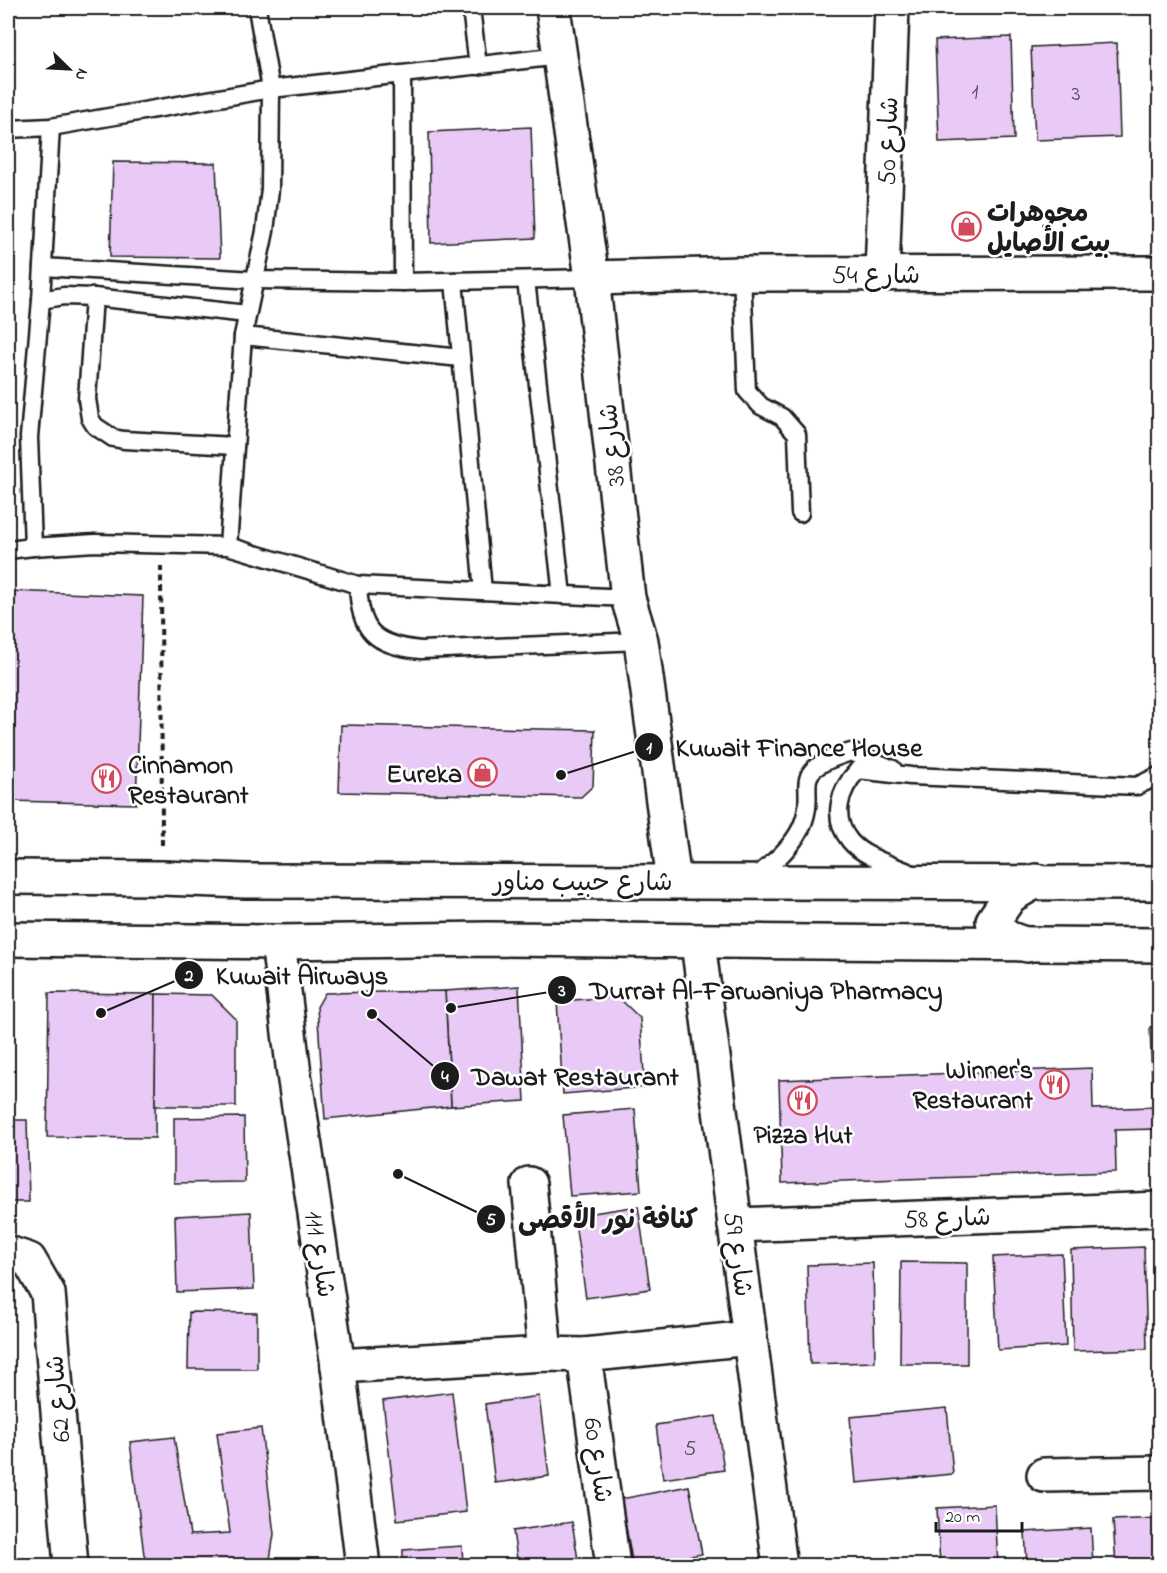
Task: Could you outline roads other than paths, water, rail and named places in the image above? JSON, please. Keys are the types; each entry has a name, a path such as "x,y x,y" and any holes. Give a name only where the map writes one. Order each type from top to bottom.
{"street":[{"name":"شارع 38","path":"553,8 592,278 628,598 641,641 674,881"},
{"name":"شارع 50","path":"882,274 892,8"},
{"name":"شارع 54","path":"592,278 742,274 1160,273"},
{"name":"شارع حبيب مناور","path":"8,878 162,878 245,882 1160,882"},
{"path":"1027,945 1005,937 993,921 1010,896 1036,881"},
{"path":"8,939 278,942 488,939 698,943 1160,945"},
{"name":"شارع 111","path":"278,942 294,1074 338,1366 363,1566"},
{"name":"شارع 59","path":"698,943 780,1566"},
{"path":"529,1184 545,1354"},
{"name":"شارع 58","path":"735,1225 1160,1209"},
{"name":"شارع 62","path":"8,1253 29,1260 48,1293 71,1566"},
{"path":"338,1366 545,1354 584,1355 750,1338"},
{"name":"شارع 60","path":"584,1355 613,1566"},
{"path":"1044,1475 1160,1473"}],"lane":[{"path":"228,546 243,336 268,210 271,90 257,8"},
{"path":"471,8 478,66"},
{"path":"8,129 51,127 271,90 560,56"},
{"path":"402,75 403,282"},
{"path":"33,547 29,437 41,300 51,127"},
{"path":"42,267 254,280 403,282 592,278"},
{"path":"742,274 747,391 760,406 782,417 797,434 800,513"},
{"path":"526,279 562,595"},
{"path":"454,281 483,591"},
{"path":"41,300 64,296 94,297 247,314"},
{"path":"94,297 87,399 90,418 95,426 113,438 124,440 235,446"},
{"path":"243,336 461,357"},
{"path":"8,550 95,543 228,546 358,585 628,598"},
{"path":"358,585 359,610 366,628 394,647 420,650 641,641"},
{"path":"748,882 788,849 802,826 806,781 816,766 851,752 910,776"},
{"path":"928,881 868,854 850,842 840,822 838,806 846,782 858,770 910,776 1137,786 1160,775"}],"place":[{"name":"مجوهرات بيت الأصايل","path":"966,227"},
{"name":"Eureka","path":"483,773"},
{"name":"Kuwait Finance House","path":"561,775"},
{"name":"Cinnamon Restaurant","path":"107,779"},
{"name":"Durrat Al-Farwaniya Pharmacy","path":"451,1008"},
{"name":"Kuwait Airways","path":"101,1013"},
{"name":"Dawat Restaurant","path":"372,1014"},
{"name":"Winner's Restaurant","path":"1054,1084"},
{"name":"Pizza Hut","path":"803,1100"},
{"name":"كنافة نور الأقصى","path":"398,1174"}]}
